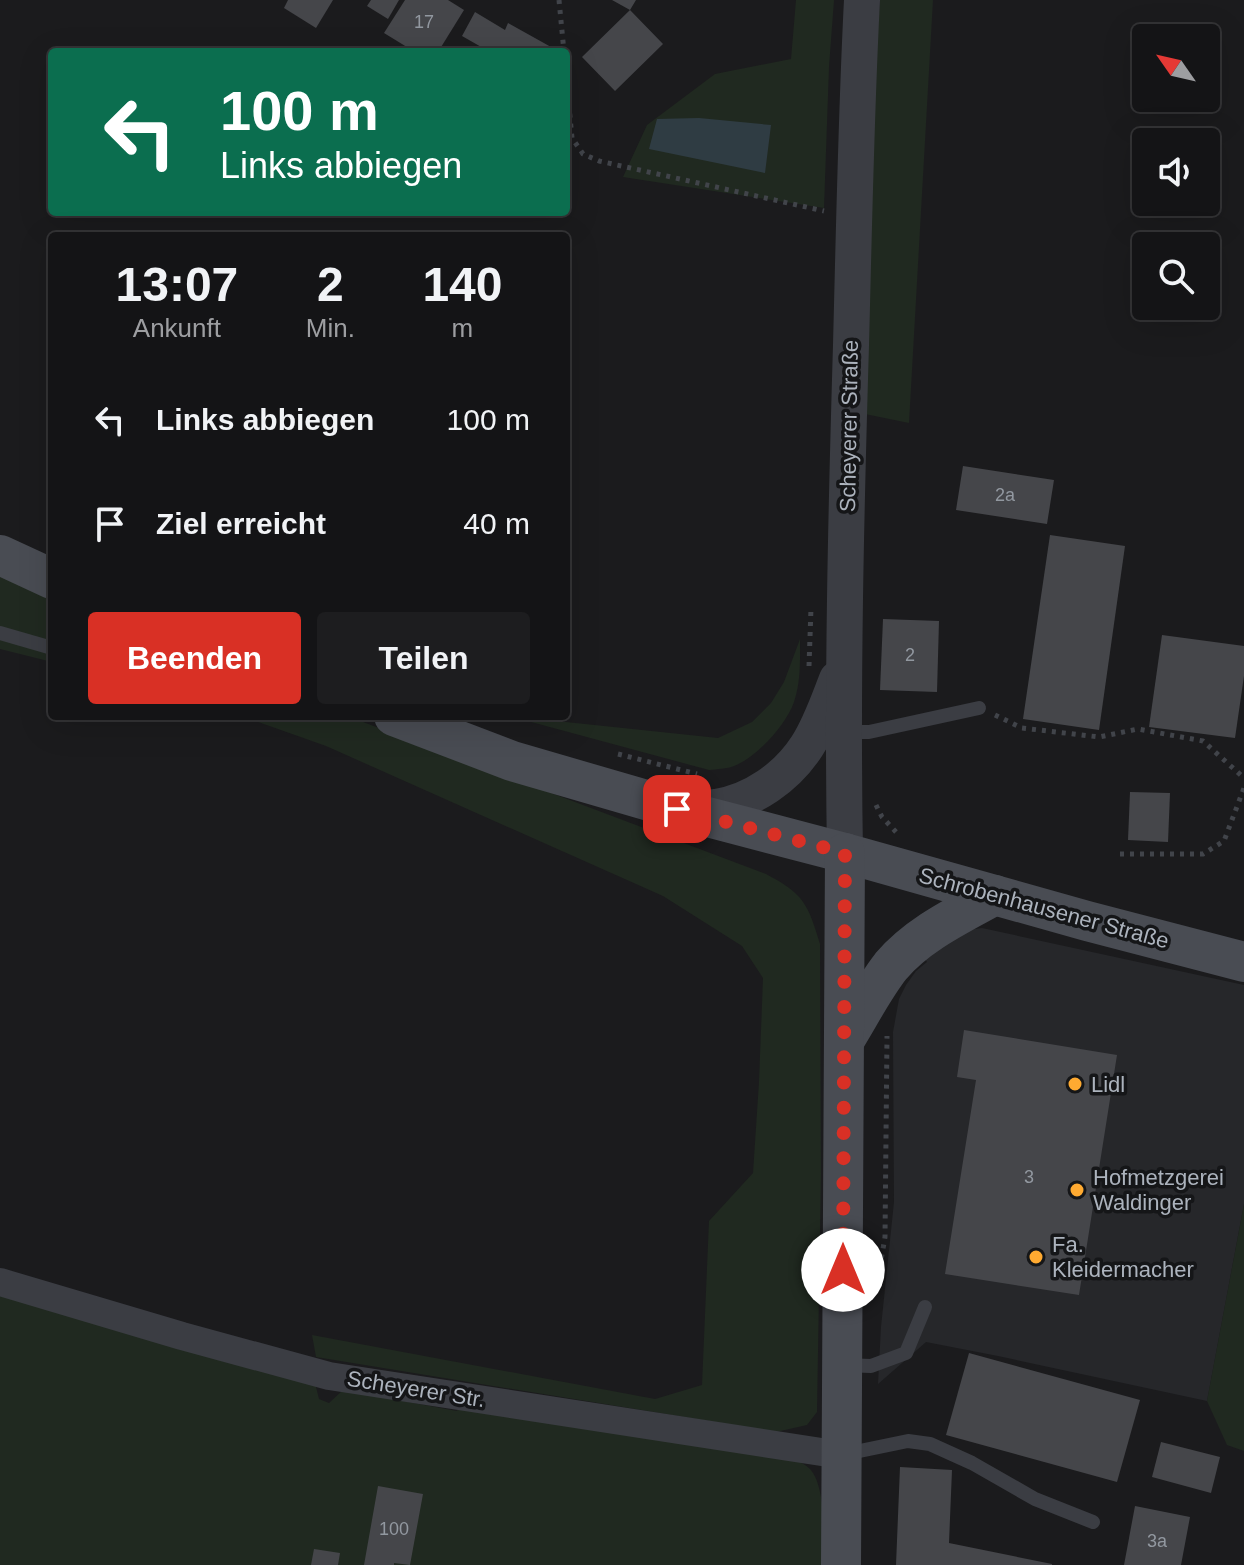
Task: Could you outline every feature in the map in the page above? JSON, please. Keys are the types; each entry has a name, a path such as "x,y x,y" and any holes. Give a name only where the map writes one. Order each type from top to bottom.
{"main road":[{"path":"0,555 48,577"},
{"name":"Schrobenhausener Straße","path":"404,720 512,761 677,809 1244,962"},
{"path":"841,1565 845,853"},
{"path":"844,1041 884,976 904,953 942,925 995,895"}],"street":[{"name":"Scheyerer Straße","path":"845,853 848,451 862,0"},
{"path":"677,809 716,807 763,790 806,747 845,659"},
{"name":"Scheyerer Str.","path":"0,1282 329,1376 841,1455"}],"lane":[{"path":"0,633 48,647"},
{"path":"844,732 869,732 979,708"},
{"path":"842,1365 871,1366 906,1353 925,1307"},
{"path":"841,1455 908,1441 930,1444 972,1463 1035,1499 1093,1522"}],"path":[{"path":"559,0 564,48"},
{"path":"570,117 572,138 583,154 599,161 825,212 826,197"},
{"path":"808,669 811,606"},
{"path":"979,708 1022,728 1099,737 1138,729 1203,741 1244,778"},
{"path":"617,754 691,774 705,774"},
{"path":"1120,854 1203,854 1224,841 1244,788"},
{"path":"878,1282 885,1237 887,1033"}],"shaded area":[{"path":"796,0 834,0 824,208 623,177 647,125 715,74 791,59"},
{"path":"880,0 933,0 909,423 865,414 865,192"},
{"path":"699,118 771,125 765,173 649,149 657,119"},
{"path":"0,573 48,595 48,661 0,649"},
{"path":"800,639 798,687 790,711 761,748 731,767 709,770 524,720 718,738 752,722 771,703 784,682"},
{"path":"252,720 358,720 766,874 797,894 803,902 820,944 821,1174 817,1412 807,1425 776,1432 316,1357 312,1335 655,1399 702,1385 709,1221 753,1173 763,978 742,946 663,896 326,746"},
{"path":"982,928 1244,985 1244,1204 1207,1401 926,1342 878,1384 894,1202 893,1032 899,999 916,971 927,962 921,952 959,931"},
{"path":"1244,1204 1244,1451 1227,1445 1207,1401"},
{"path":"0,1290 314,1379 319,1399 329,1403 343,1390 457,1411 794,1458 810,1469 819,1488 824,1565 0,1565"}],"building":[{"path":"288,0 333,0 316,28 284,8"},
{"path":"371,0 399,0 388,19 367,6"},
{"path":"405,0 448,0 464,10 440,48 408,48 384,33"},
{"path":"612,0 636,0 630,10"},
{"path":"630,10 663,44 615,91 582,57"},
{"path":"475,12 505,30 508,23 551,47 483,48 462,36"},
{"path":"963,466 1054,480 1047,524 956,510"},
{"path":"1050,535 1125,546 1099,730 1023,719"},
{"path":"883,619 939,621 937,692 880,690"},
{"path":"1162,635 1244,646 1244,676 1235,738 1149,727"},
{"path":"1130,792 1170,793 1168,842 1128,840"},
{"path":"964,1030 1117,1055 1079,1295 945,1274 976,1080 957,1077"},
{"path":"969,1353 1140,1400 1117,1482 946,1435"},
{"path":"1161,1442 1220,1457 1211,1493 1152,1477"},
{"path":"900,1467 952,1470 949,1543 1052,1565 896,1565"},
{"path":"378,1486 423,1494 410,1565 364,1565"},
{"path":"1135,1506 1190,1517 1181,1565 1124,1565"},
{"path":"314,1549 340,1553 338,1565 311,1565"}],"place":[{"name":"Lidl","path":"1075,1084"},
{"name":"Hofmetzgerei Waldinger","path":"1077,1190"},
{"name":"Fa. Kleidermacher","path":"1036,1257"}],"route":[{"path":"677,809 845,853 843,1270"}]}
